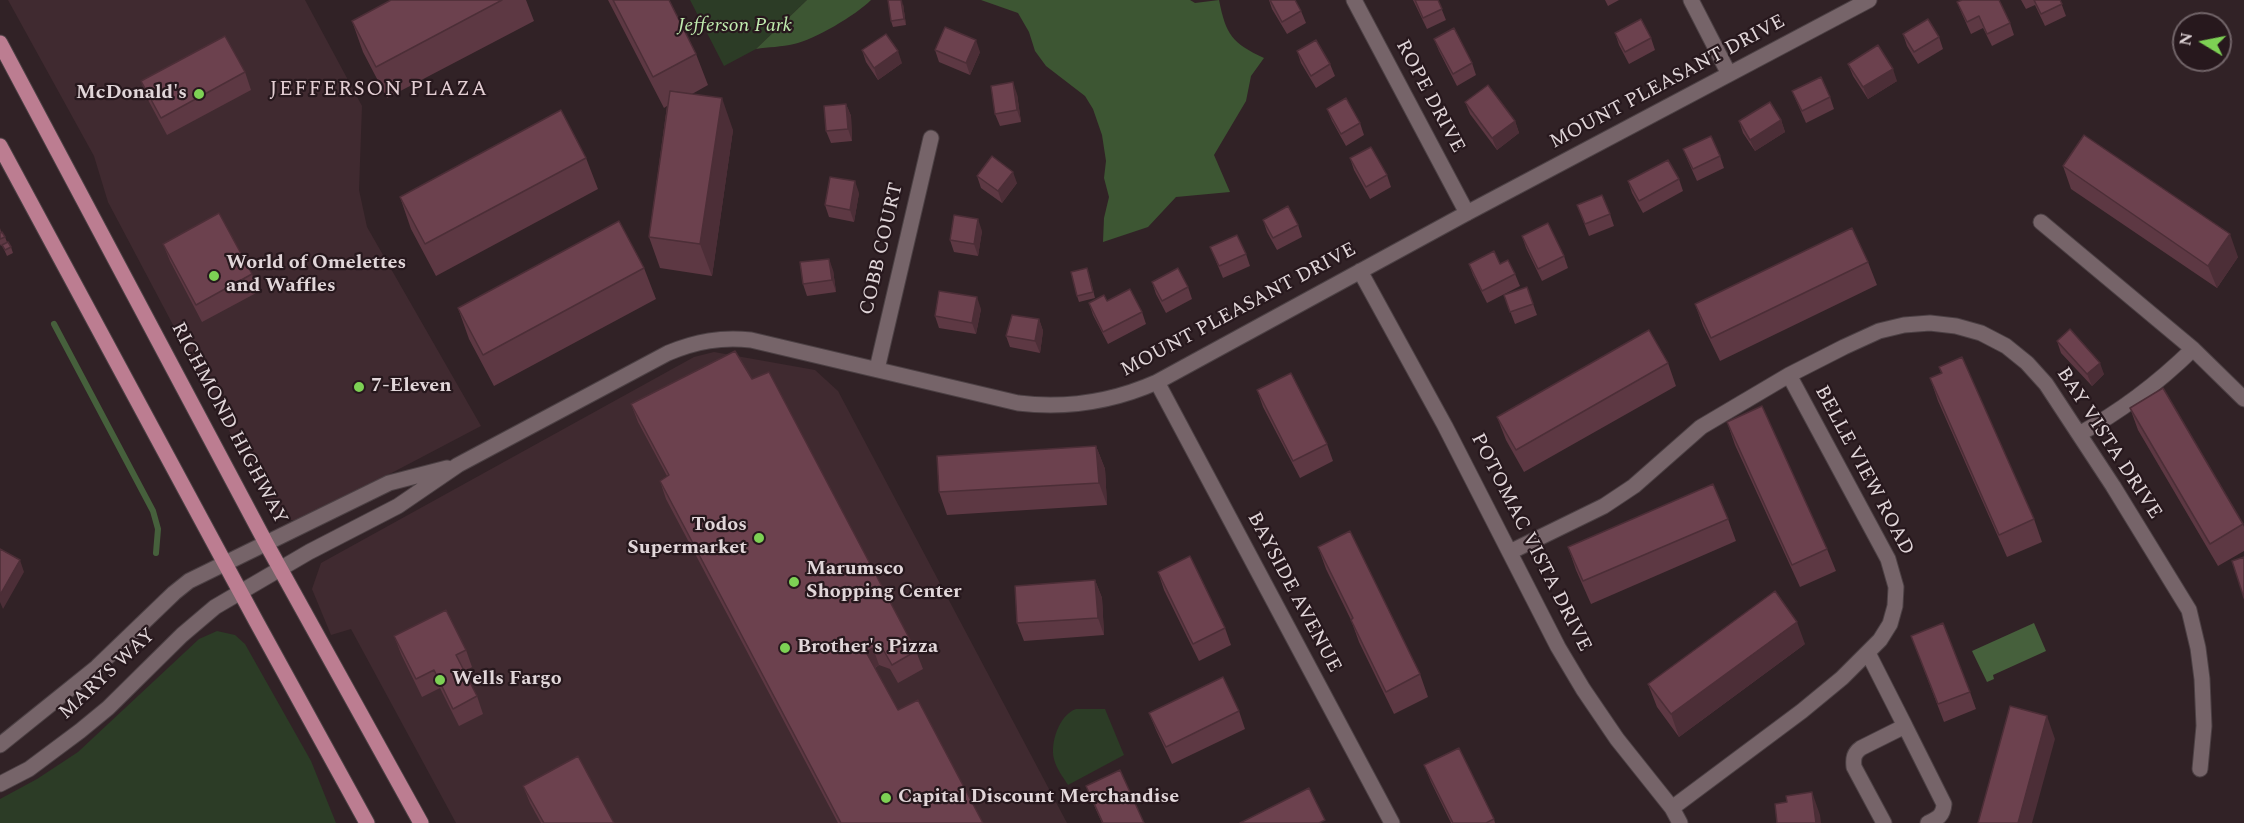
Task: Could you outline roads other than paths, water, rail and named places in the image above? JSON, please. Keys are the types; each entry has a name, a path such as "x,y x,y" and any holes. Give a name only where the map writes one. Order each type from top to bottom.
{"main road":[{"name":"RICHMOND HIGHWAY","path":"0,43 267,545 421,823"},
{"path":"1,148 367,823"}],"street":[{"name":"ROPE DRIVE","path":"1354,0 1467,213"},
{"path":"1691,0 1729,74"},
{"name":"MOUNT PLEASANT DRIVE","path":"241,591 398,506 458,465 668,353 702,341 733,338 752,340 1018,403 1070,405 1103,401 1134,392 1157,382 1467,213 1869,0"},
{"name":"COBB COURT","path":"877,369 931,138"},
{"path":"2041,222 2193,349 2244,399"},
{"name":"POTOMAC VISTA DRIVE","path":"1360,271 1445,426 1558,647 1617,739 1671,808 1680,823"},
{"name":"BAY VISTA DRIVE","path":"1510,552 1604,506 1634,486 1701,427 1789,375 1879,331 1904,325 1930,323 1956,326 1989,337 2006,346 2028,363 2046,384 2188,610 2198,648 2202,679 2204,726 2200,769"},
{"path":"2079,434 2109,418 2144,394 2193,349"},
{"name":"BELLE VIEW ROAD","path":"1671,808 1802,711 1868,652 1880,640 1890,624 1895,606 1896,587 1888,559 1789,375"},
{"name":"BAYSIDE AVENUE","path":"1157,382 1392,823"},
{"name":"MOUNT PLEASANT DRIVE","path":"225,563 267,545 390,483 458,465"},
{"name":"MARYS WAY","path":"0,745 97,667 174,593 198,576 225,563"},
{"name":"MARYS WAY","path":"0,784 29,769 80,731 108,708 182,635 215,607 241,591"},
{"path":"1868,652 1944,804 1944,811 1939,818 1928,823"},
{"path":"1884,823 1854,767 1853,760 1856,752 1861,748 1905,726"}],"waterway":[{"path":"54,324 153,511 158,529 156,553"}],"place":[{"name":"McDonald's","path":"199,94"},
{"name":"World of Omelettes and Waffles","path":"214,276"},
{"name":"7-Eleven","path":"359,387"},
{"name":"Todos Supermarket","path":"759,538"},
{"name":"Marumsco Shopping Center","path":"794,582"},
{"name":"Brother's Pizza","path":"785,648"},
{"name":"Wells Fargo","path":"440,680"},
{"name":"Capital Discount Merchandise","path":"886,798"}],"district":[{"name":"JEFFERSON PLAZA","path":"379,91"}],"park label":[{"name":"Jefferson Park","path":"735,27"}]}
